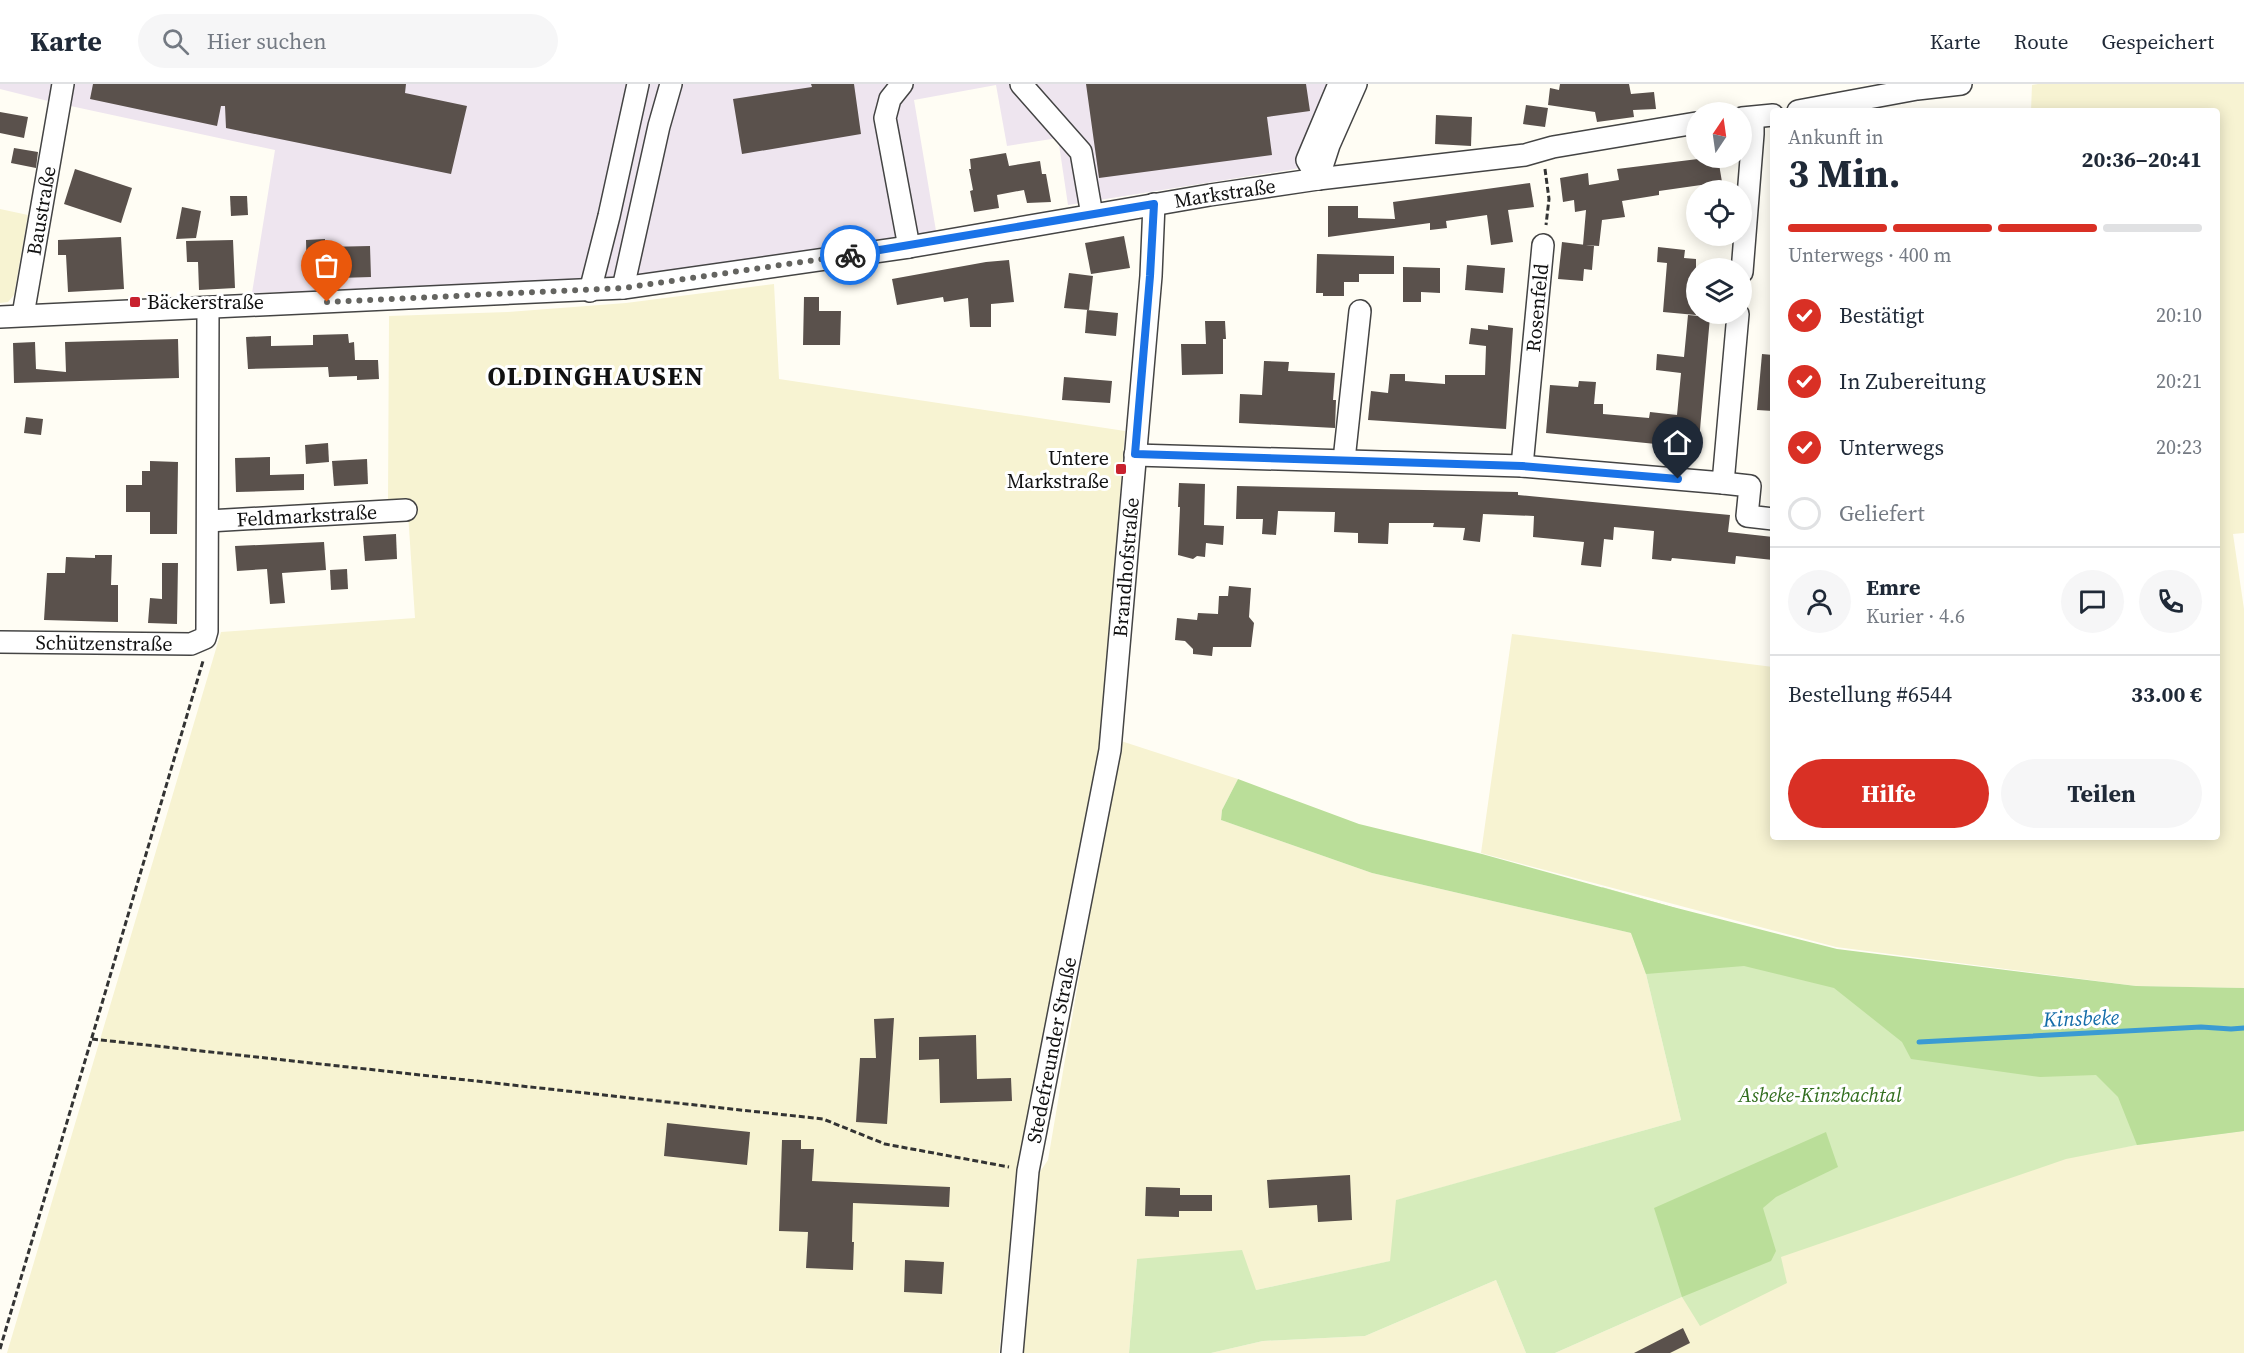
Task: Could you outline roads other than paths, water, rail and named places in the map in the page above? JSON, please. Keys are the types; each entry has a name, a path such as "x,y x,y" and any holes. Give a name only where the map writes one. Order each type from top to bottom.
{"street":[{"path":"590,291 638,84"},
{"path":"623,288 659,126 672,84"},
{"path":"902,84 890,99 885,118 909,247"},
{"path":"1021,84 1081,152 1092,215"},
{"path":"1318,179 1307,160 1339,84"},
{"path":"1318,179 1329,145 1356,84"},
{"path":"1814,108 1917,89 1961,84"},
{"name":"Baustraße","path":"23,315 60,94"},
{"path":"1743,258 1756,117"},
{"name":"Markstraße","path":"0,317 623,288 909,247 1154,204 1318,179 1525,155 1686,125"},
{"name":"Brandhofstraße","path":"1110,750 1154,204"},
{"name":"Rosenfeld","path":"1522,466 1544,245"},
{"path":"207,308 208,521"},
{"path":"1344,460 1359,311"},
{"path":"1723,483 1737,324"},
{"path":"1135,454 1522,466 1723,483 1750,486 1747,516 1770,519"},
{"name":"Feldmarkstraße","path":"208,521 406,510"},
{"name":"Schützenstraße","path":"0,642 191,644 205,638 207,631 208,521"},
{"name":"Stedefreunder Straße","path":"1011,1353 1028,1171 1110,750"}],"waterway":[{"name":"Kinsbeke","path":"1919,1042 2201,1027 2244,1028"}],"place":[{"name":"Bäckerstraße","path":"135,302"},
{"name":"Untere Markstraße","path":"1121,469"}],"district":[{"name":"OLDINGHAUSEN","path":"596,376"}],"park label":[{"name":"Asbeke-Kinzbachtal","path":"1820,1095"}]}
